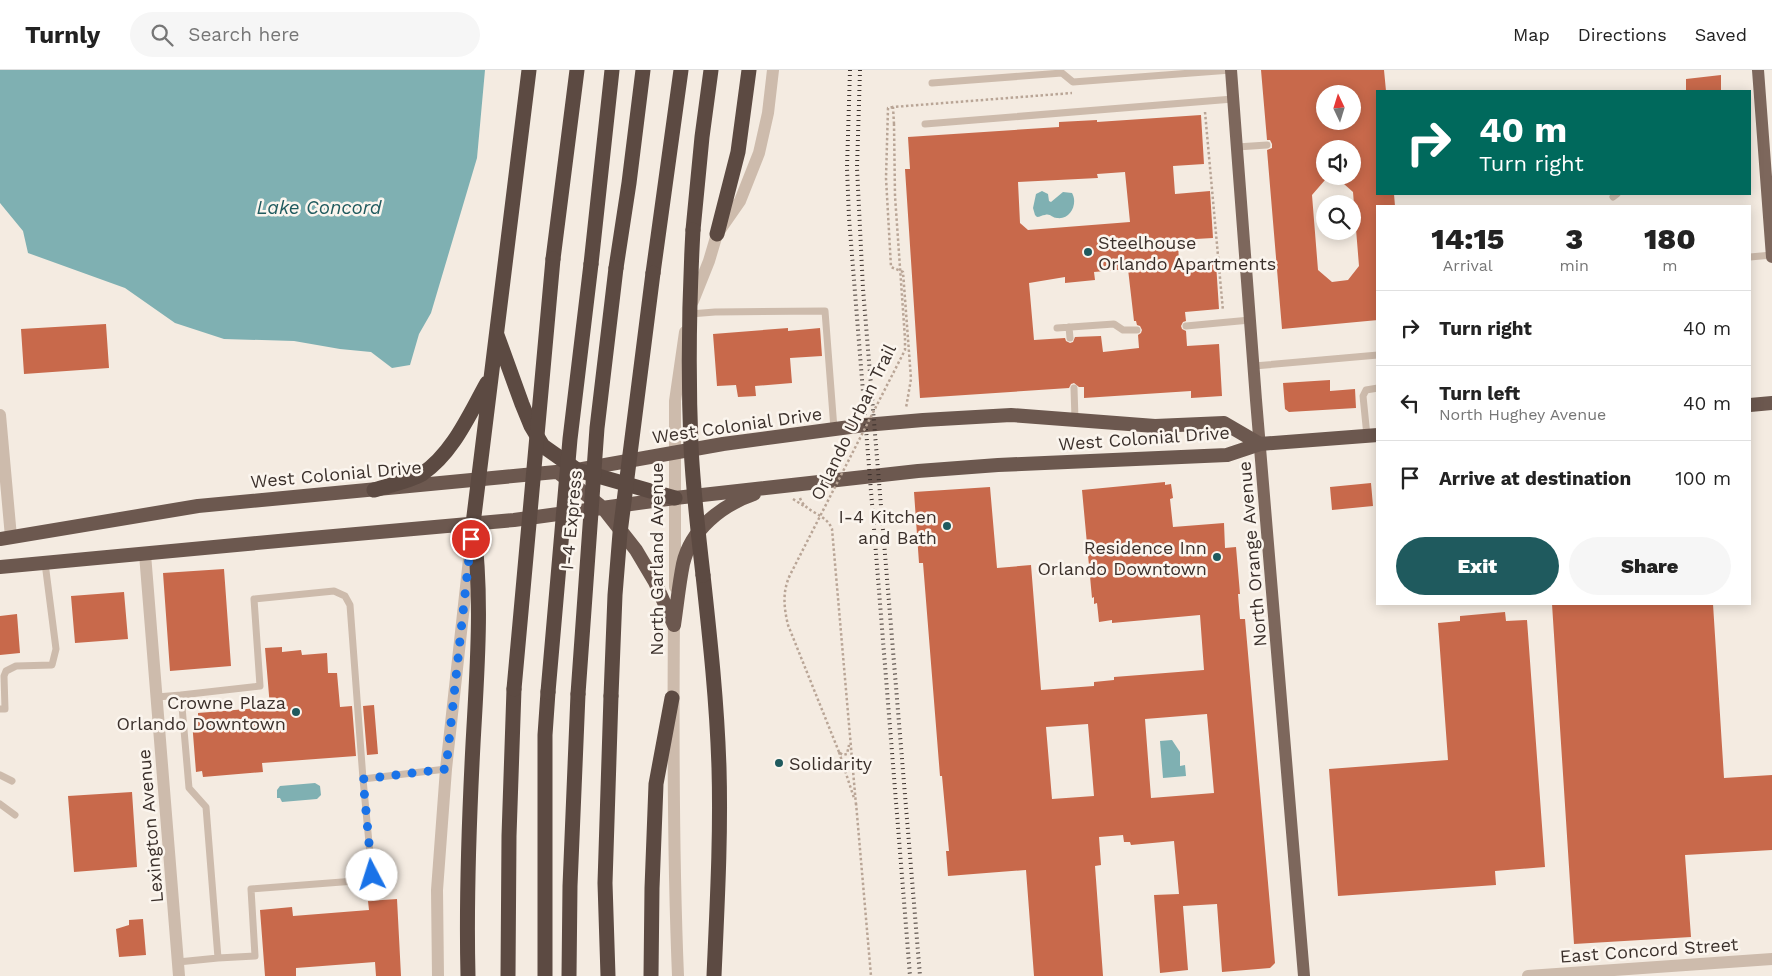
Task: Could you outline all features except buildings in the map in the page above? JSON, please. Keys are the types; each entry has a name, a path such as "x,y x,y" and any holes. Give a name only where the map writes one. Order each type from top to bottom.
{"highway":[{"path":"468,976 469,836 479,633 477,551 473,524 529,70"},
{"path":"508,976 509,836 514,689 553,259 578,70"},
{"name":"I-4 Express","path":"545,976 545,735 548,692 570,439 591,264 607,100 612,70"},
{"name":"I-4 Express","path":"569,976 570,886 578,694 598,428 616,268 643,70"},
{"path":"608,976 605,883 615,595 620,533 681,70"},
{"path":"711,70 693,230 689,386 693,470 713,669 719,768 719,854 714,976"},
{"path":"717,234 738,152 749,70"},
{"path":"496,331 522,404 543,446 577,470 675,498"},
{"path":"374,490 420,475 442,456 460,432 490,378"},
{"path":"1751,405 1772,403"},
{"name":"West Colonial Drive","path":"6,538 198,506 478,481 577,470 674,452 834,429 924,420 1029,416 1155,426 1224,423 1260,444"},
{"path":"1260,444 1372,435"},
{"name":"West Colonial Drive","path":"0,568 514,520 675,498 789,491 965,467 1227,455 1260,444"},
{"path":"558,472 603,508 636,550 648,568 674,625"},
{"path":"674,625 683,562 696,536 706,523 718,512 738,500 789,491"},
{"path":"651,976 656,784 672,698"}],"main road":[{"name":"North Orange Avenue","path":"1231,70 1304,976"},
{"path":"1758,70 1767,121 1772,256"}],"street":[{"name":"North Garland Avenue","path":"678,976 673,829 672,698 675,401 688,314 717,234 740,201 758,153 768,113 773,70"},
{"path":"0,416 6,538"},
{"path":"438,976 437,890 446,769 473,524"},
{"name":"Lexington Avenue","path":"145,554 180,976"},
{"name":"East Concord Street","path":"1528,976 1772,959"}],"lane":[{"path":"932,83 1062,73 1073,82 1231,70"},
{"path":"925,124 1233,99"},
{"path":"1237,147 1267,145"},
{"path":"1751,257 1772,256"},
{"path":"688,314 825,310 834,429"},
{"path":"1186,326 1250,320"},
{"path":"1057,328 1114,324 1123,330 1137,330"},
{"path":"1069,327 1070,338"},
{"path":"1254,366 1376,355"},
{"path":"1074,388 1075,419"},
{"path":"1372,435 1363,396 1366,390 1376,388"},
{"path":"0,709 5,709 4,676 6,671 16,666 52,665 56,650 45,563"},
{"path":"157,697 260,686 254,599 334,591 345,596 350,605 372,875 368,880 251,890 255,956 178,962"},
{"path":"181,694 189,788 206,807 218,958"},
{"path":"363,781 446,769"},
{"path":"0,774 12,781"},
{"path":"0,804 15,815"}],"path":[{"path":"907,405 911,379 903,272 891,267 886,178 888,108 1077,93"},
{"name":"Orlando Urban Trail","path":"871,976 856,804 839,752 788,625 784,595 790,575 905,350 894,196 893,107"},
{"path":"1205,109 1224,316"},
{"path":"789,491 805,506 828,520 832,528 856,804"},
{"path":"839,752 845,755 849,749 849,726"}],"water":[{"name":"Lake Concord","path":"0,70 485,70 477,158 431,313 419,334 410,365 392,368 371,352 294,341 224,339 175,323 125,288 28,253 23,231 0,203"},
{"path":"1042,191 1048,194 1049,201 1051,202 1063,192 1072,193 1074,206 1072,210 1062,218 1055,218 1050,215 1037,217 1033,208 1036,194"},
{"path":"1172,740 1180,752 1180,766 1185,765 1186,776 1163,778 1160,741"},
{"path":"315,783 320,786 321,795 317,799 282,802 280,798 277,798 277,790 280,786"}],"railway":[{"path":"850,70 847,168 849,218 910,976"},
{"path":"860,70 857,168 863,289 920,976"}],"place":[{"name":"Steelhouse Orlando Apartments","path":"1088,252"},
{"name":"I-4 Kitchen and Bath","path":"947,526"},
{"name":"Residence Inn Orlando Downtown","path":"1217,557"},
{"name":"Crowne Plaza Orlando Downtown","path":"296,712"},
{"name":"Solidarity","path":"779,763"}],"route":[{"path":"372,875 363,779 446,769 471,539"}]}
